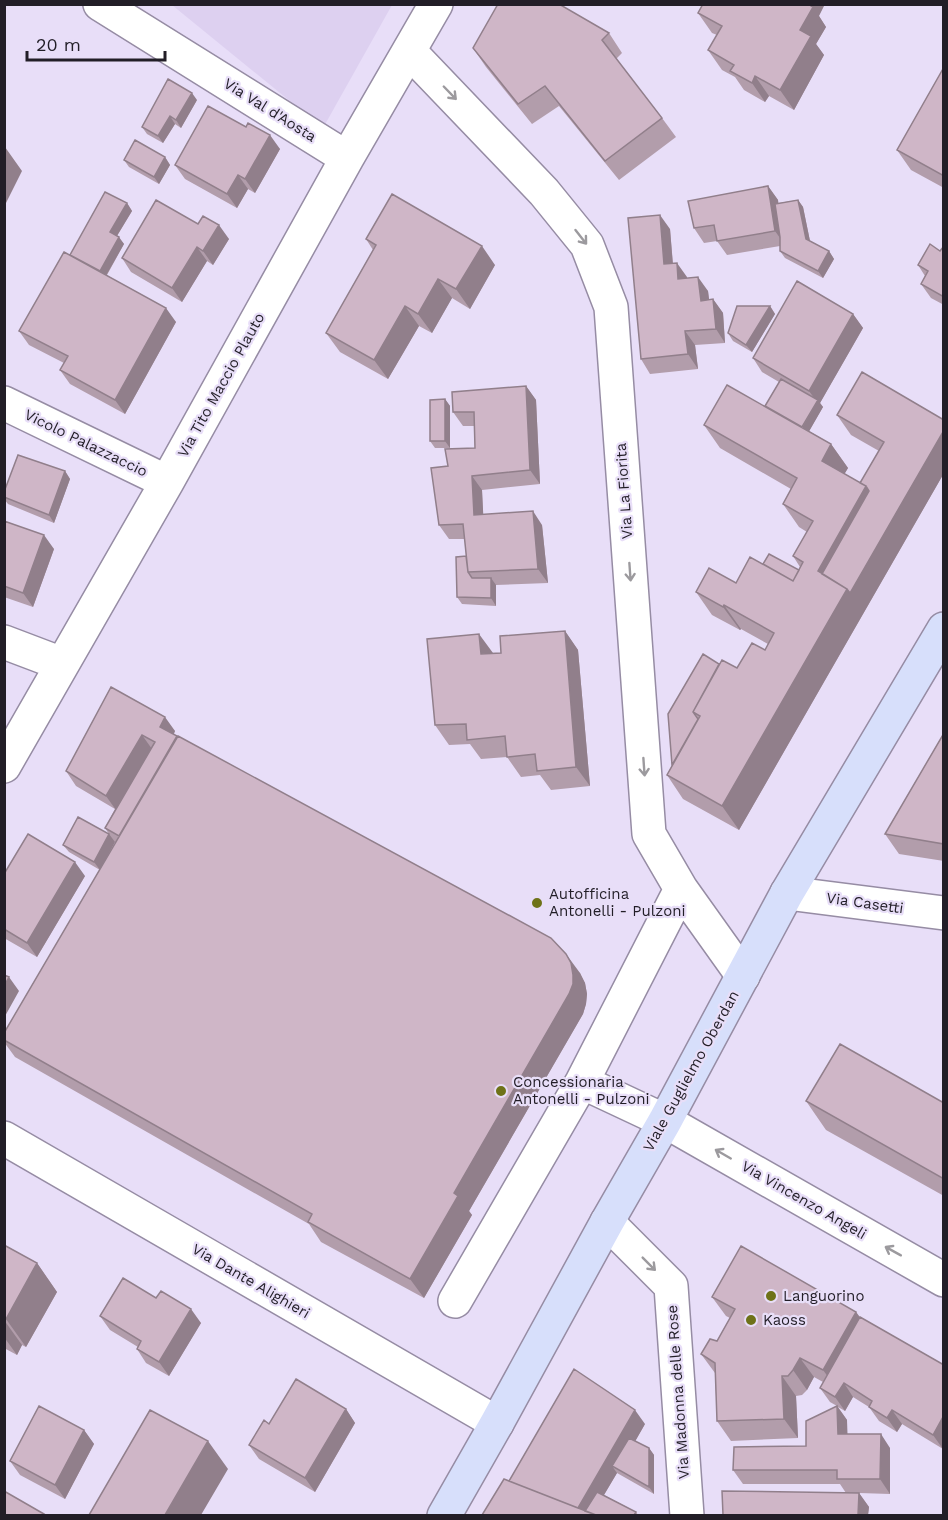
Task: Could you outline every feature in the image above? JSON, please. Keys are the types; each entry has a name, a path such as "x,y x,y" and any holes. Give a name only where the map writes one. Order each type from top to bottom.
{"main road":[{"name":"Viale Guglielmo Oberdan","path":"444,1515 665,1120 787,893 944,629"}],"street":[{"name":"Via Val d'Aosta","path":"100,4 347,158"},
{"name":"Via Tito Maccio Plauto","path":"4,766 436,4"},
{"name":"Via La Fiorita","path":"409,51 544,192 580,236 587,245 611,307 649,834 681,889 743,976"},
{"name":"Vicolo Palazzaccio","path":"4,403 167,482"},
{"path":"4,642 62,664"},
{"path":"455,1301 582,1082 681,889"},
{"name":"Via Casetti","path":"787,893 944,913"},
{"name":"Via Vincenzo Angeli","path":"582,1082 665,1120 944,1280"},
{"name":"Via Dante Alighieri","path":"4,1138 497,1423"},
{"name":"Via Madonna delle Rose","path":"607,1222 671,1286 687,1515"}],"shaded area":[{"path":"172,5 392,5 323,128"}],"building":[{"path":"498,4 559,4 609,33 602,40 662,118 605,161 545,86 518,104 473,48"},
{"path":"703,4 808,4 813,7 800,30 811,36 780,90 755,76 752,83 730,71 734,65 708,50 722,26 698,13"},
{"path":"944,67 944,176 897,150"},
{"path":"168,79 192,93 176,120 170,116 158,136 142,127"},
{"path":"208,106 246,127 248,123 270,135 245,179 238,175 227,194 175,165"},
{"path":"135,140 165,157 154,177 124,160"},
{"path":"768,186 775,231 717,241 714,225 694,228 688,201"},
{"path":"105,192 127,203 110,232 119,237 100,271 70,255"},
{"path":"392,194 482,246 456,289 438,279 418,314 405,306 374,360 326,333 376,245 366,239"},
{"path":"156,200 198,224 203,216 219,225 203,251 197,247 172,288 122,258"},
{"path":"798,200 806,239 829,251 818,271 780,251 775,204"},
{"path":"660,215 664,264 677,263 678,279 698,277 701,301 713,299 716,329 685,331 688,354 641,359 628,218"},
{"path":"930,244 940,251 944,246 944,297 921,284 928,271 918,265"},
{"path":"64,252 166,308 115,400 60,370 68,356 19,331"},
{"path":"797,281 853,314 809,391 753,358"},
{"path":"737,306 770,306 746,345 728,333"},
{"path":"862,372 944,420 944,430 850,593 822,574 869,491 860,483 884,442 837,415"},
{"path":"781,379 818,400 802,427 765,406"},
{"path":"727,385 831,444 822,461 866,486 818,571 847,589 722,806 667,775 700,716 693,712 722,660 737,668 752,643 765,650 774,633 696,592 709,568 736,583 750,557 793,581 803,562 793,556 813,521 783,504 797,478 704,425"},
{"path":"526,386 530,470 472,476 474,515 533,511 538,569 468,572 463,524 439,525 431,468 448,466 445,449 475,448 474,412 453,412 452,392"},
{"path":"445,399 445,441 430,441 430,400"},
{"path":"18,455 65,471 49,515 4,497"},
{"path":"4,521 44,535 23,593 4,586"},
{"path":"769,554 799,570 793,581 763,564"},
{"path":"466,556 468,572 472,578 491,578 491,598 457,597 456,557"},
{"path":"565,631 576,767 537,771 535,754 507,757 505,736 467,740 466,724 435,725 427,639 479,634 481,654 501,653 500,636"},
{"path":"703,654 719,664 693,712 698,719 672,765 668,714"},
{"path":"111,687 165,717 160,727 177,736 119,836 105,828 155,742 142,735 106,796 66,771"},
{"path":"944,733 944,844 885,834"},
{"path":"178,736 551,938 571,963 573,984 569,994 454,1193 458,1196 410,1279 308,1222 312,1214 4,1040 4,1033"},
{"path":"78,817 109,834 94,862 63,845"},
{"path":"28,834 75,862 27,943 4,929 4,874"},
{"path":"4,975 9,977 4,986"},
{"path":"840,1044 944,1103 944,1179 806,1101"},
{"path":"4,1245 37,1263 6,1319 4,1318"},
{"path":"741,1246 856,1312 823,1370 800,1358 788,1376 782,1376 784,1419 717,1421 715,1363 701,1354 710,1339 717,1341 735,1309 712,1297"},
{"path":"123,1278 156,1298 161,1291 191,1309 159,1362 137,1349 141,1341 100,1316"},
{"path":"860,1317 944,1365 944,1415 933,1435 892,1410 887,1418 869,1407 872,1401 844,1383 835,1397 820,1388"},
{"path":"574,1369 635,1410 578,1508 509,1481"},
{"path":"296,1379 346,1409 305,1478 249,1445 264,1420 269,1424"},
{"path":"39,1406 84,1430 55,1485 10,1461"},
{"path":"837,1406 838,1434 881,1434 880,1479 837,1479 837,1470 733,1470 734,1447 806,1446 806,1421"},
{"path":"150,1410 208,1441 165,1515 89,1515"},
{"path":"629,1438 649,1448 649,1487 612,1466"},
{"path":"504,1479 596,1515 482,1515"},
{"path":"4,1491 44,1514 4,1515"},
{"path":"722,1491 859,1493 858,1515 723,1515"},
{"path":"597,1492 636,1512 634,1515 596,1515 585,1511"}],"place":[{"name":"Autofficina Antonelli - Pulzoni","path":"537,903"},
{"name":"Concessionaria Antonelli - Pulzoni","path":"501,1091"},
{"name":"Languorino","path":"771,1296"},
{"name":"Kaoss","path":"751,1320"}]}
